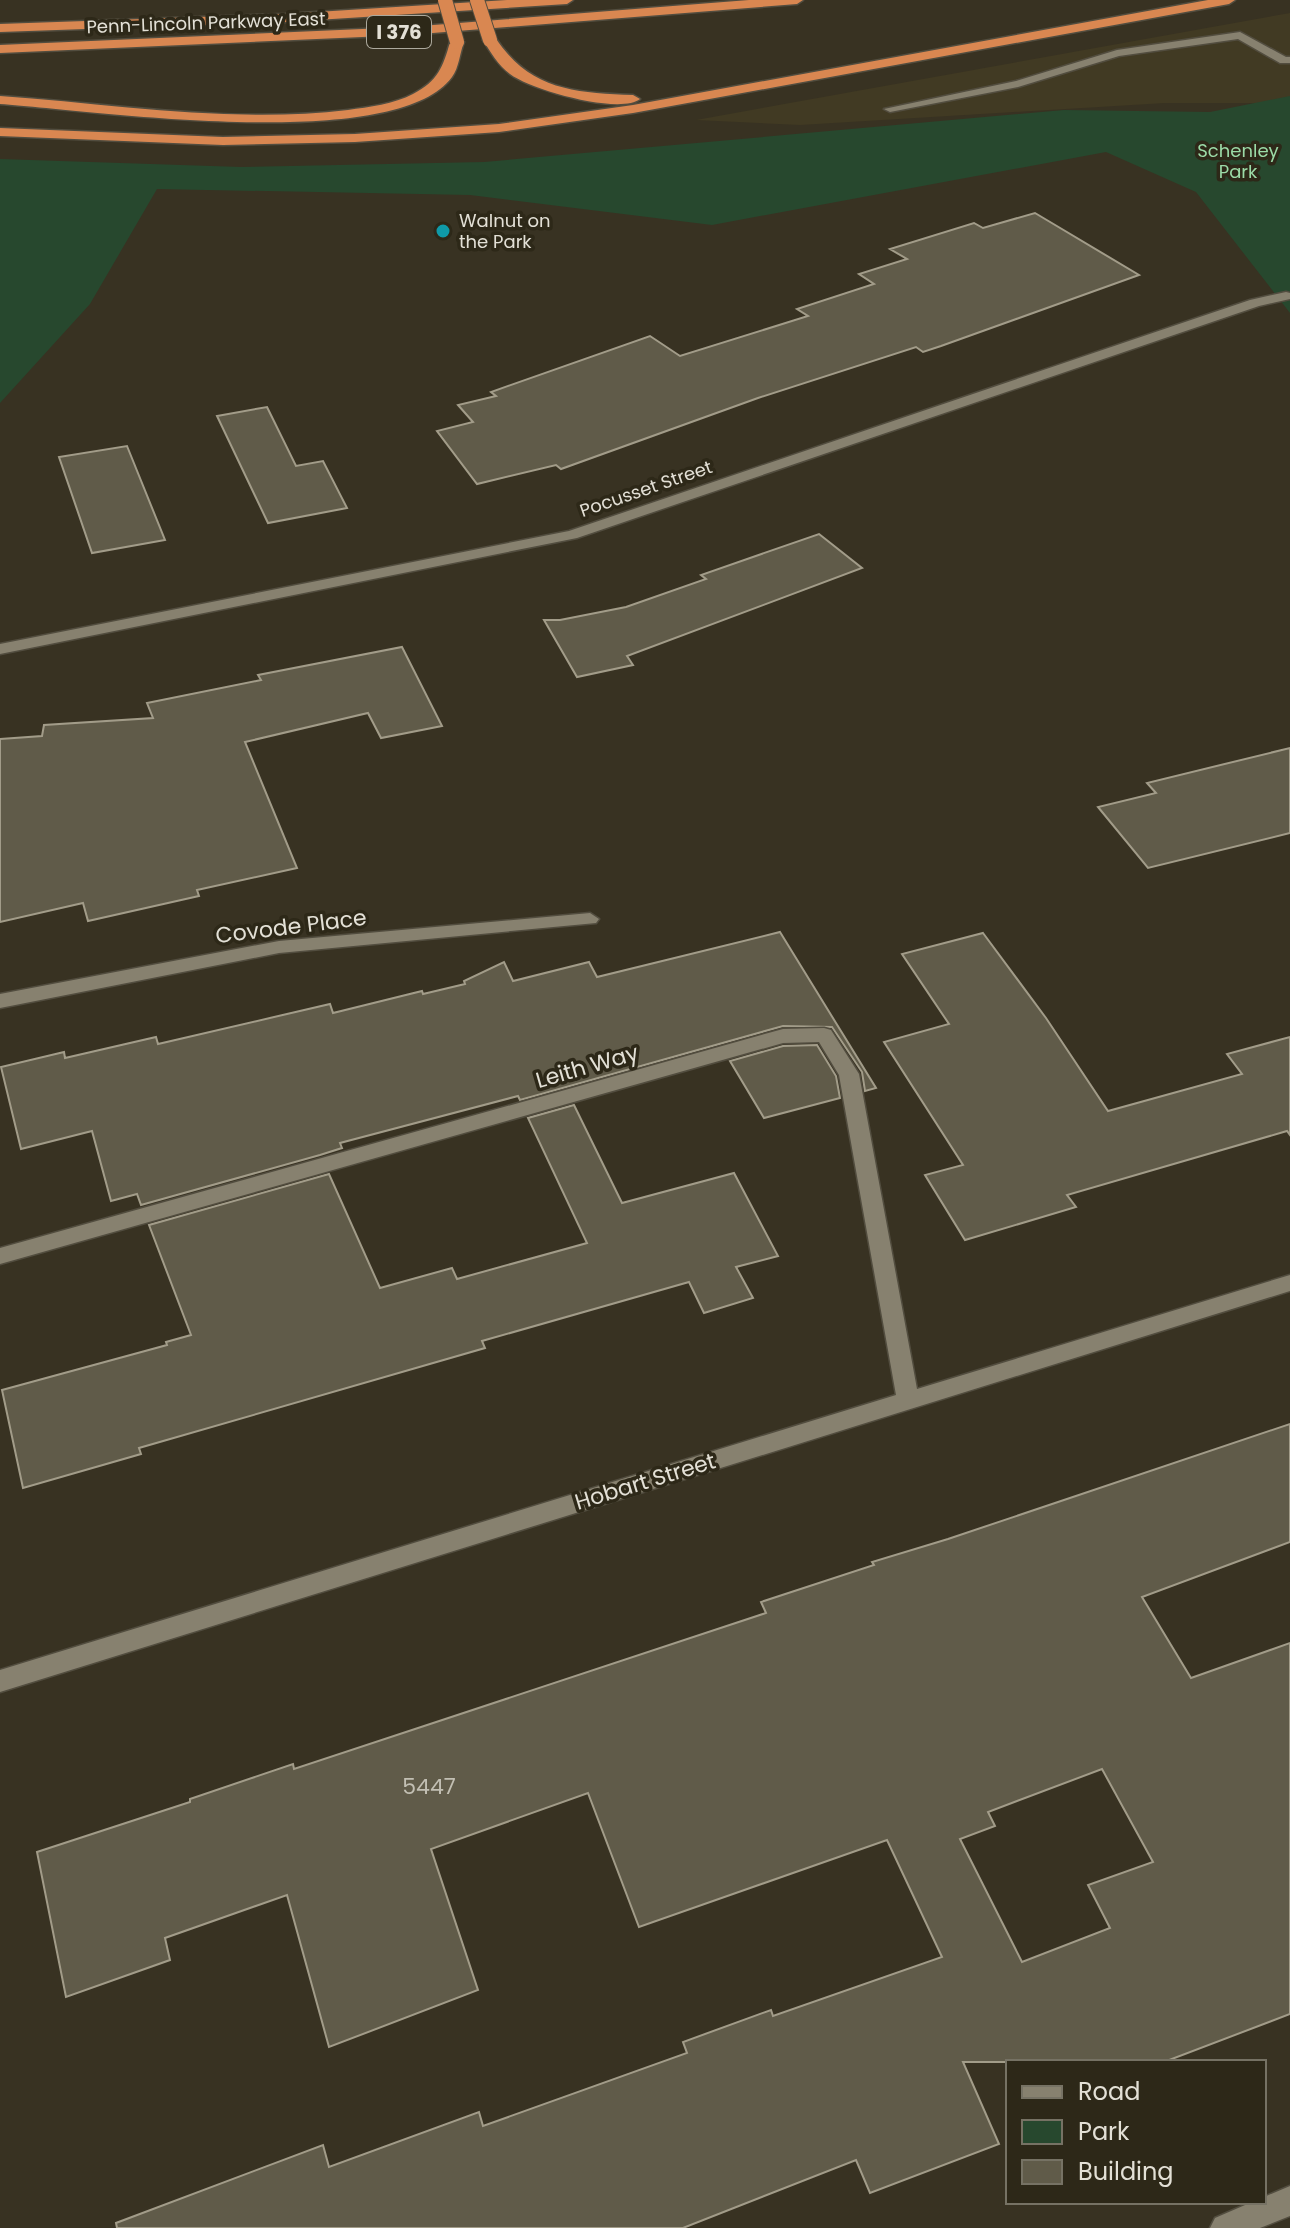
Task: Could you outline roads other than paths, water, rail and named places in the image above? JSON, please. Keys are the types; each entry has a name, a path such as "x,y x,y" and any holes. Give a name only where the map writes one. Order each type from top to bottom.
{"highway":[{"path":"0,100 260,120 343,116 390,106 439,83 454,64 457,42 445,0"},
{"path":"477,0 490,40 509,69 550,88 617,99 704,96"},
{"name":"Penn-Lincoln Parkway East","path":"0,27 285,18 567,0"},
{"name":"Penn-Lincoln Parkway East","path":"0,49 408,31 797,0"},
{"path":"0,132 165,141 355,138 566,120 1229,0"}],"street":[{"path":"890,109 1018,84 1117,53 1240,35 1288,62"},
{"name":"Pocusset Street","path":"0,649 572,535 1255,303 1286,296"},
{"name":"Covode Place","path":"0,1001 279,947 590,919"},
{"name":"Leith Way","path":"0,1256 783,1036 824,1035 849,1074 908,1400"},
{"name":"Hobart Street","path":"0,1681 1290,1283"},
{"path":"1225,2228 1290,2201"}],"place":[{"name":"Walnut on the Park","path":"443,231"}],"park label":[{"name":"Schenley Park","path":"1238,161"}]}
